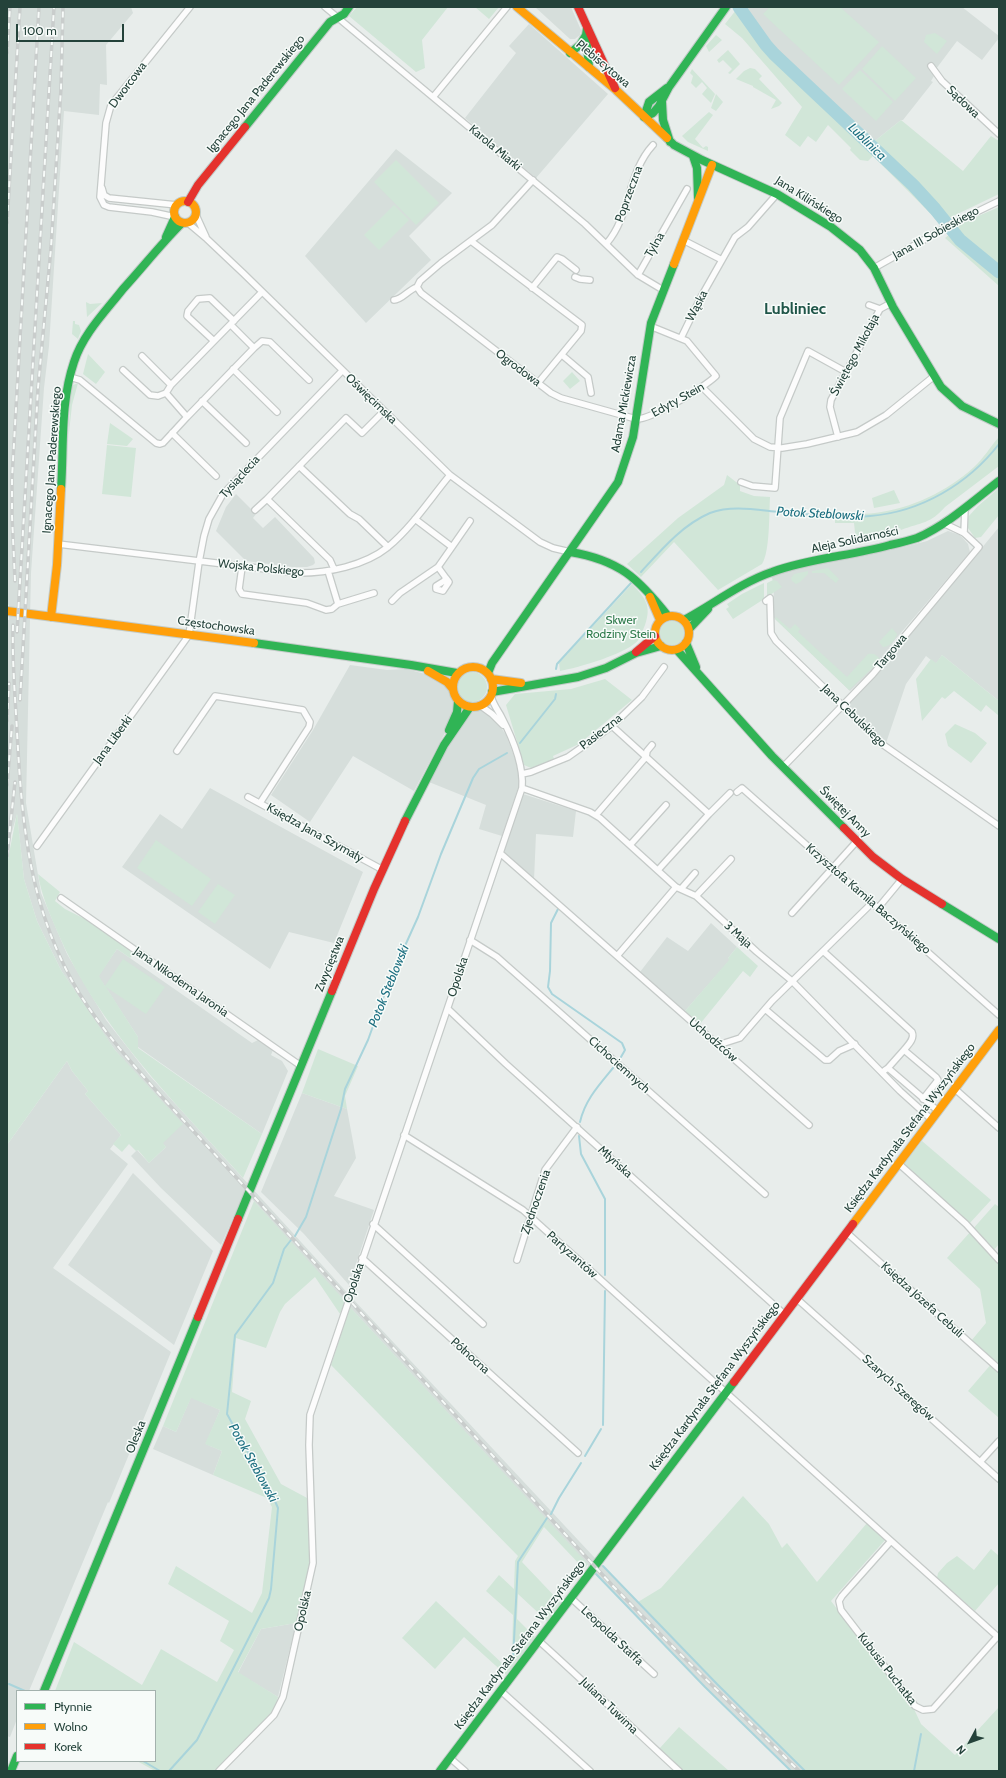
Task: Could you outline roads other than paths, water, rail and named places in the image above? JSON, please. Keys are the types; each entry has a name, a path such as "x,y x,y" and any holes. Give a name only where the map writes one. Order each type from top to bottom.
{"street":[{"name":"Dworcowa","path":"175,217 104,205 100,199 101,177 106,123 111,105 190,7"},
{"name":"Karola Miarki","path":"325,7 434,96 607,243 638,274 663,290"},
{"name":"Ignacego Jana Paderewskiego","path":"188,202 198,185 330,22 344,14 349,7"},
{"path":"434,96 507,7"},
{"name":"Plebiscytowa","path":"517,7 632,104 671,142 693,156"},
{"path":"578,7 586,32 589,67"},
{"path":"644,117 656,110 662,102 669,87 726,7"},
{"path":"570,53 580,45 586,32"},
{"path":"586,32 591,33 616,90"},
{"name":"Sądowa","path":"931,66 942,81 999,134"},
{"path":"632,104 649,102 669,87"},
{"path":"644,117 649,102"},
{"path":"662,102 663,120 671,142"},
{"name":"Poprzeczna","path":"607,243 616,230 641,159 653,145"},
{"name":"Jana Kilińskiego","path":"693,156 777,194 832,228 860,250 872,265 891,303 933,377 946,393 957,403 988,418"},
{"name":"Adama Mickiewicza","path":"693,156 698,174 698,202"},
{"name":"Adama Mickiewicza","path":"490,676 492,663 616,486 631,448 650,326 712,165"},
{"path":"707,180 715,174 726,170"},
{"path":"394,300 399,300 411,290 417,288 420,281 492,225 533,180"},
{"path":"101,183 104,195 109,198 177,205"},
{"name":"Tylna","path":"638,274 687,189"},
{"name":"Wąska","path":"681,338 701,297 735,237 743,231 777,194"},
{"name":"Jana III Sobieskiego","path":"872,265 999,201"},
{"path":"165,240 175,217 174,210 177,205 182,202 188,202 195,207 196,215 207,239"},
{"path":"165,240 185,223 193,220 196,215"},
{"path":"175,217 185,223"},
{"name":"Oświęcimska","path":"185,223 207,239 450,475 541,543 556,549 570,552"},
{"name":"Ignacego Jana Paderewskiego","path":"51,617 58,544 66,395 70,377 78,351 92,327 165,240"},
{"path":"683,240 722,260"},
{"path":"471,241 582,325 581,331 538,383"},
{"path":"532,288 557,257 562,259 580,279 590,280"},
{"name":"Ogrodowa","path":"417,288 421,294 551,393 561,398 636,419"},
{"path":"123,370 150,395 158,396 166,393 262,292"},
{"path":"214,341 187,316 188,311 200,298 212,299 254,348"},
{"name":"Świętego Mikołaja","path":"838,437 830,403 880,309 891,303"},
{"path":"869,306 880,309"},
{"path":"650,326 681,338"},
{"name":"Edyty Stein","path":"636,419 649,416 702,388 716,376 689,343 681,338"},
{"path":"70,377 80,380 156,443 162,444 233,369 262,341 270,342 309,380"},
{"path":"742,482 752,486 775,488 780,416 808,351 846,372"},
{"path":"562,355 588,377 591,393"},
{"path":"142,356 172,385"},
{"path":"233,369 277,412"},
{"name":"Tysiąclecia","path":"189,635 198,562 204,536 209,519 223,494 342,371"},
{"path":"702,388 754,439 765,445 778,448 807,444 857,432 874,423 896,408 933,377"},
{"path":"166,393 187,417"},
{"path":"202,401 246,443"},
{"path":"255,510 346,418 362,433 384,411"},
{"path":"988,418 999,420"},
{"path":"988,418 999,424"},
{"path":"172,433 216,476"},
{"path":"299,466 388,547"},
{"name":"Wojska Polskiego","path":"58,544 299,573 331,570 369,559 388,547 415,519 450,475"},
{"name":"Aleja Solidarności","path":"684,620 709,607 753,580 771,572 788,566 900,544 916,538 943,523 999,481"},
{"path":"267,499 330,560 338,604"},
{"path":"964,508 964,533"},
{"path":"415,519 452,547"},
{"path":"392,601 400,593 438,567 470,521"},
{"name":"Targowa","path":"782,767 887,658 979,547 964,533 943,523"},
{"path":"570,552 594,556 616,564 632,575 668,616"},
{"path":"242,567 239,589 242,594 307,603 326,610 332,609 338,604 374,593"},
{"path":"438,567 446,578"},
{"path":"649,594 660,620"},
{"name":"Jana Cebulskiego","path":"766,601 770,598 771,628 773,637 878,741 999,826"},
{"name":"Aleja Solidarności","path":"689,628 709,607"},
{"name":"Częstochowska","path":"7,611 422,667 457,674"},
{"path":"636,652 661,646 671,650 677,650 686,643 689,634 689,628 684,620 668,616 660,620 656,628 655,636 661,646"},
{"name":"Jana Liberki","path":"37,846 189,635"},
{"path":"481,706 491,694 503,689 562,680 606,668 636,652 655,636"},
{"name":"Świętej Anny","path":"686,643 699,674"},
{"name":"Świętej Anny","path":"677,650 747,730 782,767 878,861 902,879 999,939"},
{"path":"507,731 496,717 481,706 470,707 458,701 452,688 457,674 472,666 478,667 490,676 502,681 538,684"},
{"name":"Częstochowska","path":"422,667 447,682 452,688"},
{"name":"Pasieczna","path":"522,774 568,758 612,726 642,697 664,667"},
{"path":"490,676 491,694 518,759 522,774 522,788"},
{"path":"177,751 214,696 303,710 310,722 309,727 260,803"},
{"name":"Zwycięstwa","path":"250,1192 383,870 406,817 441,749 457,712 458,701"},
{"name":"Zwycięstwa","path":"441,749 470,707"},
{"path":"612,726 709,814"},
{"path":"596,815 646,757 647,750 652,745"},
{"name":"3 Maja","path":"522,788 596,815 679,888 696,896 757,952 792,981 931,1120"},
{"name":"Opolska","path":"219,1771 274,1715 283,1697 313,1563 309,1419 373,1224 448,1009 522,788"},
{"name":"Krzysztofa Kamila Baczyńskiego","path":"737,792 742,788 999,1015"},
{"path":"658,870 730,793"},
{"name":"Księdza Jana Szymały","path":"248,797 383,870"},
{"path":"630,845 666,805"},
{"path":"792,912 857,841"},
{"name":"Uchodźców","path":"500,853 809,1124"},
{"path":"696,896 731,859"},
{"path":"616,956 679,888 695,873"},
{"path":"878,908 902,879"},
{"name":"Jana Nikodema Jaronia","path":"61,898 301,1066"},
{"path":"718,1045 740,1038 792,981 872,903"},
{"name":"Cichociemnych","path":"470,940 497,957 765,1194"},
{"path":"823,951 913,1034 911,1041 904,1050 888,1068 882,1072"},
{"name":"Młyńska","path":"448,1009 784,1314"},
{"path":"765,1009 825,1060 829,1060 839,1051 855,1044"},
{"name":"Księdza Kardynała Stefana Wyszyńskiego","path":"440,1771 999,1030"},
{"path":"904,1050 938,1078 923,1099"},
{"path":"888,1068 938,1111"},
{"path":"955,1088 999,1128"},
{"name":"Zjednoczenia","path":"517,1260 546,1170 577,1127"},
{"name":"Partyzantów","path":"404,1135 518,1207 726,1392"},
{"path":"898,1163 966,1224 999,1260"},
{"name":"Oleska","path":"44,1690 250,1192"},
{"path":"373,1224 483,1324"},
{"name":"Księdza Józefa Cebuli","path":"846,1232 999,1369"},
{"name":"Północna","path":"362,1258 578,1453"},
{"name":"Szarych Szeregów","path":"796,1298 999,1479"},
{"name":"Kubusia Puchatka","path":"726,1392 891,1541 998,1638 933,1709 924,1710 915,1706 839,1606 842,1596 891,1541"},
{"path":"980,1462 999,1441"},
{"name":"Leopolda Staffa","path":"571,1598 654,1674"},
{"name":"Juliana Tuwima","path":"539,1641 679,1771"},
{"path":"501,1691 590,1771"},
{"path":"11,1771 16,1758"},
{"path":"450,1758 465,1771"}],"waterway":[{"name":"Lublinica","path":"739,7 774,54 913,185 960,240 999,272"},
{"name":"Potok Steblowski","path":"641,572 681,531 690,524 710,513 727,509 753,509 836,517 859,517 907,509 942,494 958,483 973,472 999,444"},
{"name":"Potok Steblowski","path":"556,669 557,664 631,583"},
{"name":"Potok Steblowski","path":"520,743 555,699 556,694"},
{"name":"Potok Steblowski","path":"295,1236 306,1217 341,1109 345,1089 368,1040 390,979 418,917 441,854 473,778 479,769 507,753"},
{"path":"558,909 551,923 550,971 548,987 552,994 622,1043 625,1050 621,1057"},
{"path":"580,1122 589,1100 613,1068"},
{"path":"579,1136 581,1154 605,1199 605,1275"},
{"name":"Potok Steblowski","path":"169,1771 197,1740 269,1598 278,1508 227,1414 235,1335 273,1283 284,1249 291,1240"},
{"path":"603,1425 605,1291"},
{"path":"585,1456 601,1429"},
{"path":"551,1514 559,1498 581,1463"},
{"path":"513,1660 518,1562 547,1518"},
{"path":"603,1566 717,1684 805,1771"},
{"path":"596,1574 705,1687 791,1771"},
{"name":"Potok Steblowski","path":"9,1684 23,1690"},
{"path":"914,1771 921,1734"},
{"name":"Potok Steblowski","path":"145,1762 160,1771"}],"railway":[{"path":"7,53 10,7"},
{"path":"7,223 20,7"},
{"path":"15,581 12,478 39,7"},
{"path":"17,632 54,7"},
{"path":"20,700 38,388 51,248 61,88 63,7"},
{"path":"13,625 13,665 19,766 31,866 49,930 62,962 88,1007 118,1047 162,1097 612,1585 799,1771"},
{"path":"7,721 9,683"},
{"path":"7,785 12,726"},
{"path":"7,856 15,782"}],"district":[{"name":"Lubliniec","path":"795,309"}],"park label":[{"name":"Skwer Rodziny Stein","path":"621,627"}]}
